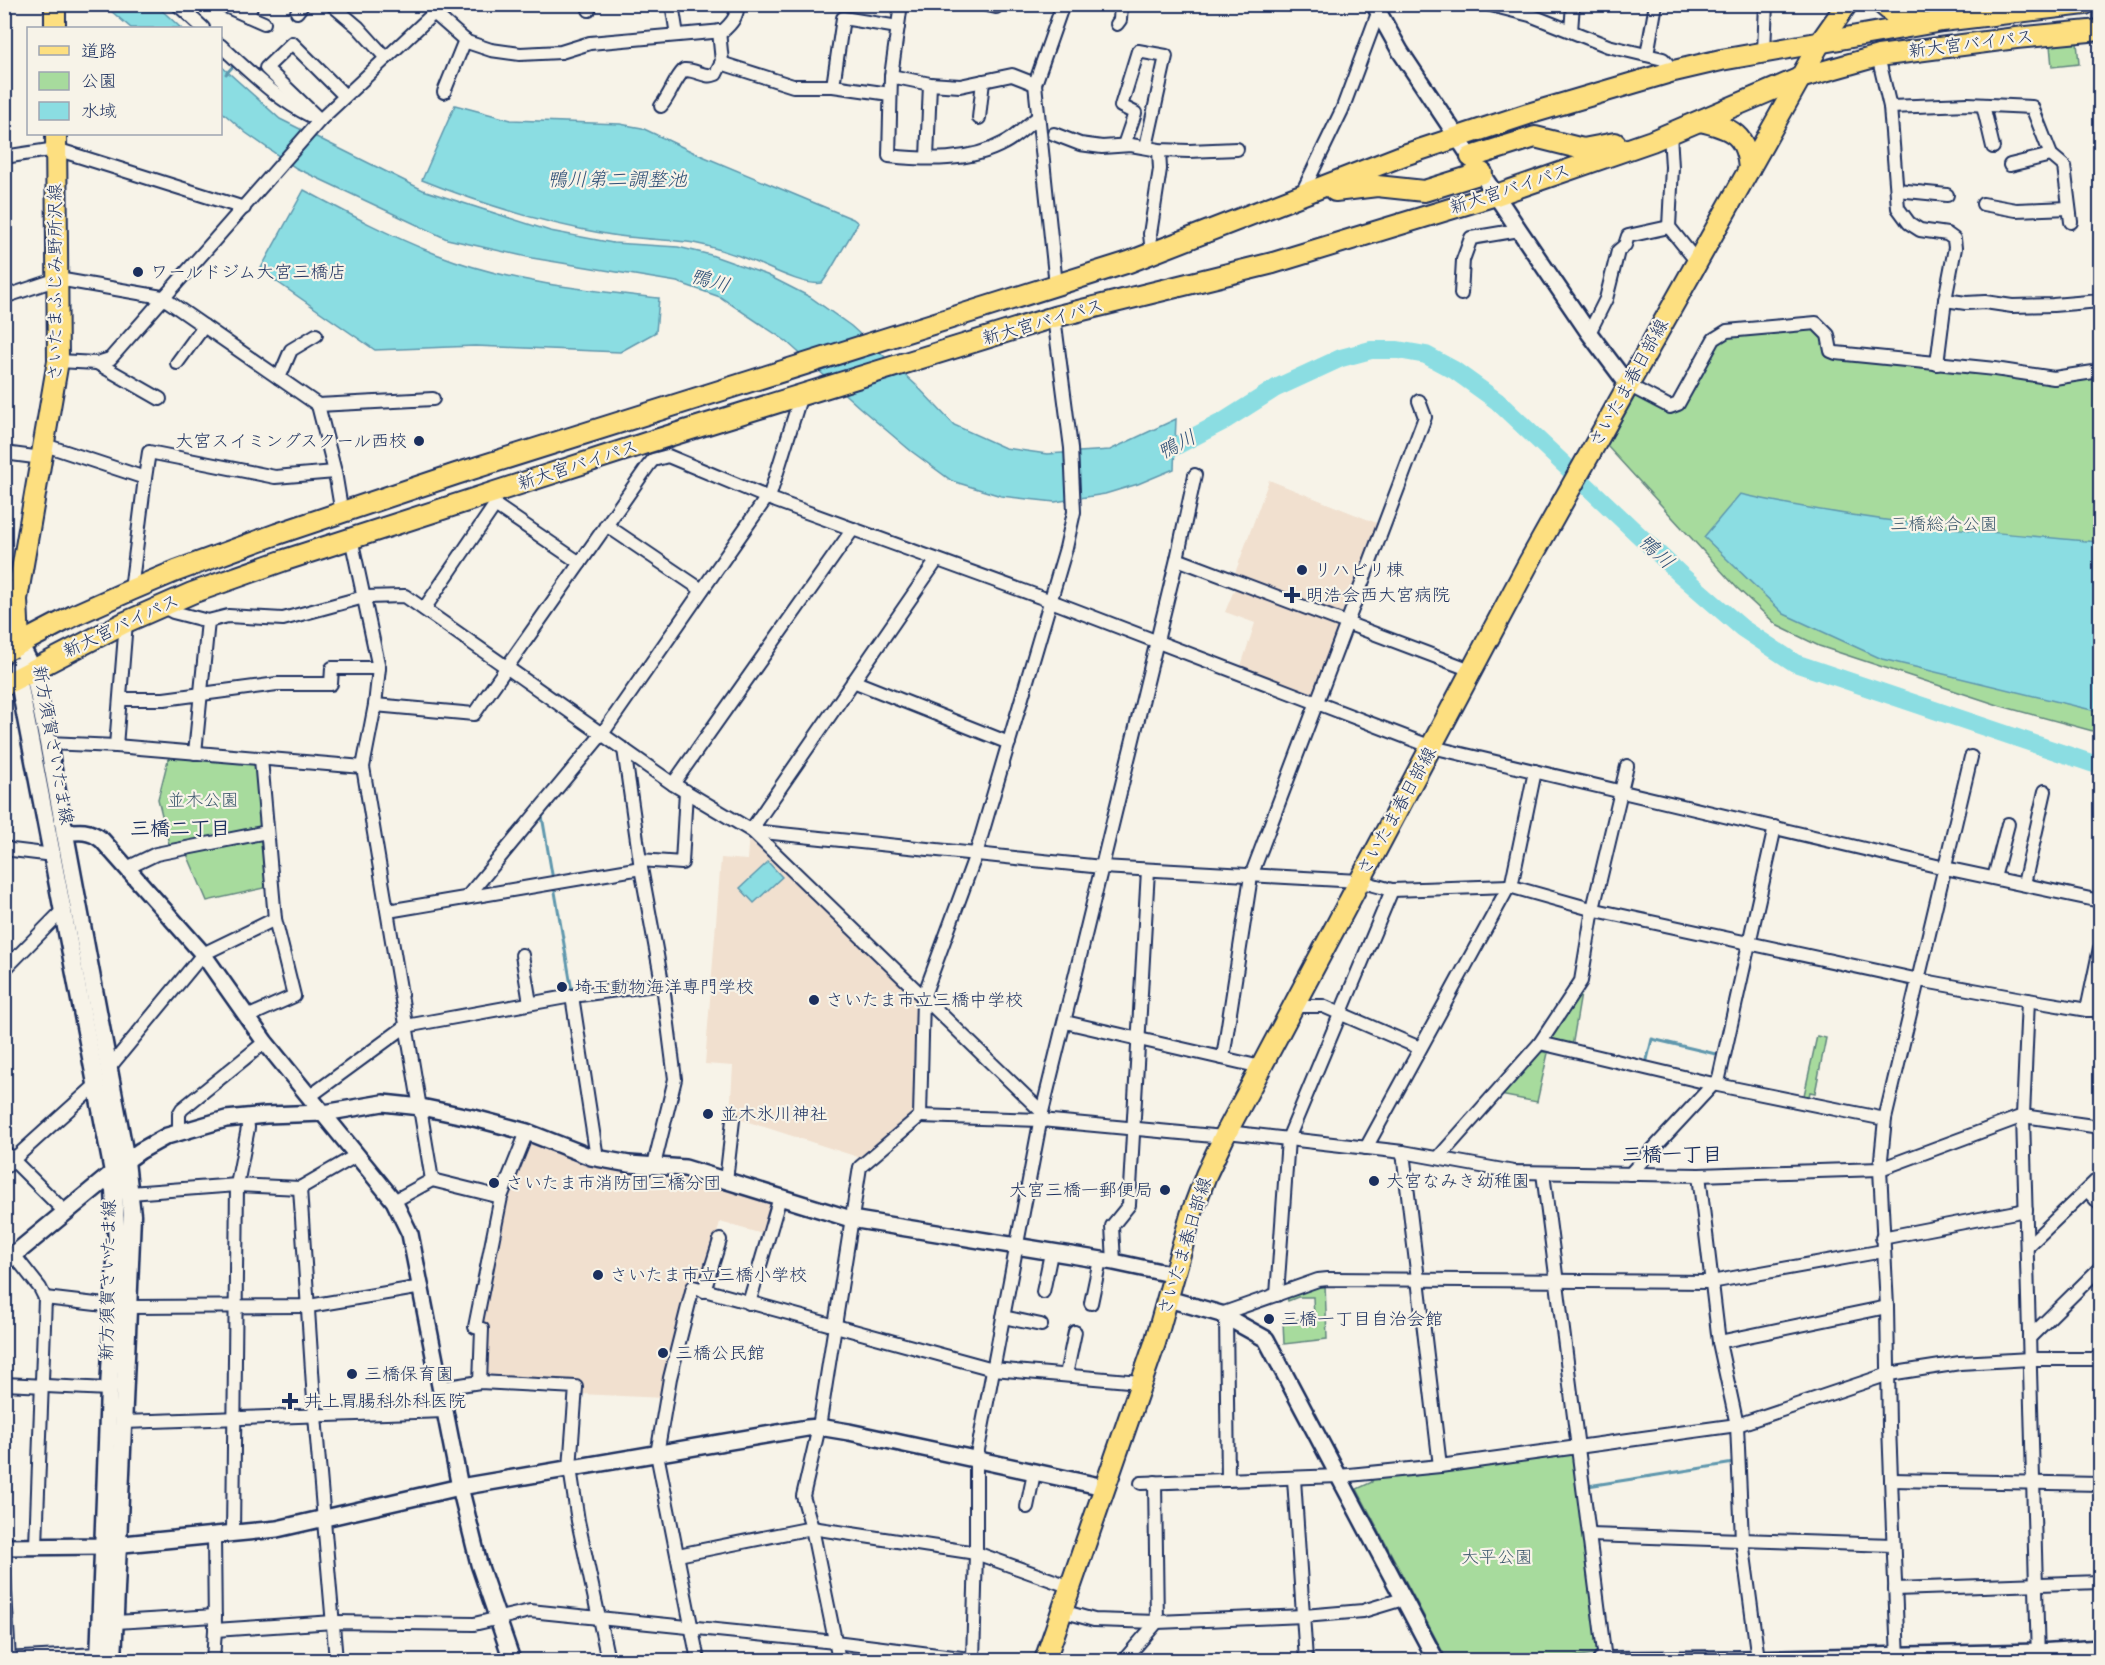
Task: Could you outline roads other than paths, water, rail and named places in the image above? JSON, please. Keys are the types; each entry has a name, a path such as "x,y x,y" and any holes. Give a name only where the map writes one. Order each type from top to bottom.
{"main road":[{"path":"55,4 55,27"},
{"name":"さいたま春日部線","path":"1045,1660 1155,1343 1191,1215 1206,1175 1359,881 1561,505 1821,41 1847,4"},
{"path":"1882,4 1888,11 1901,17 1917,21 1942,21"},
{"name":"新大宮バイパス","path":"12,648 77,614 131,590 277,534 467,471 1152,253 1404,155 1457,137 1674,71 1764,51 1942,21 2085,4"},
{"name":"新大宮バイパス","path":"18,677 126,622 229,579 351,538 494,499 810,393 1054,317 1273,263 1496,195 1670,133 1800,78 1878,56 2016,38 2100,30"},
{"path":"1700,121 1720,125 1745,144 1749,170"},
{"path":"1300,197 1377,186 1424,191 1535,137 1583,149 1670,133"},
{"name":"さいたまふじみ野所沢線","path":"12,648 11,600 44,452 58,361 56,141"},
{"name":"新方須賀さいたま線","path":"12,648 113,1172 121,1306 123,1422 111,1545 104,1658"},
{"name":"新方須賀さいたま線","path":"18,677 48,743 126,1161 130,1194 132,1232 109,1389 111,1545 116,1622 104,1658"},
{"path":"9,1259 126,1161"}],"street":[{"path":"177,4 202,27"},
{"path":"221,4 250,10 264,23"},
{"path":"331,4 358,27 386,58"},
{"path":"672,4 677,35"},
{"path":"58,361 97,363 110,359 162,297 319,122 438,7 465,40 491,50 520,54 561,52 590,43 723,31 732,24 737,14 738,4"},
{"path":"900,4 891,76 889,156 927,158 968,156 1004,143 1037,118"},
{"path":"983,4 996,7 997,4"},
{"path":"1056,285 1035,84 1063,4"},
{"path":"1117,24 1120,20 1121,4"},
{"path":"1487,4 1530,15 1608,46 1663,59 1674,71"},
{"path":"1571,31 1573,4"},
{"path":"1647,55 1656,4"},
{"path":"1764,51 1766,4"},
{"path":"1376,9 1400,51 1589,333 1628,385 1670,407 1678,404 1714,339 1727,331 1767,327 1816,323 1828,335 1831,351 1836,353 2054,378 2100,371"},
{"path":"1300,197 1342,110 1376,9"},
{"path":"833,86 843,18 898,27"},
{"path":"661,106 669,97 684,69 711,76 716,74 721,63 719,31"},
{"path":"444,92 465,40"},
{"path":"319,122 266,68 292,43 345,96"},
{"path":"222,47 254,77 293,107 319,122"},
{"path":"1124,145 1135,113 1121,106 1138,51 1166,56 1153,149 1160,169 1150,234 1152,253"},
{"path":"1878,56 1890,107 1898,208 1909,224 1920,230 1947,234 1954,238 1955,248 1945,300 1937,364"},
{"path":"721,63 794,86 833,86 890,94"},
{"path":"891,76 930,84 960,86 1012,75 1035,84"},
{"path":"979,118 983,81"},
{"path":"927,158 930,84"},
{"path":"1890,107 1983,105 2032,107 2051,155 2064,166 2071,222"},
{"path":"1983,105 1993,147"},
{"path":"1670,133 1672,167 1669,227 1697,262"},
{"path":"1054,134 1080,144 1102,147 1124,145 1153,149 1237,149"},
{"path":"4,157 56,141 244,208"},
{"path":"2010,165 2051,155"},
{"path":"1897,190 1947,195"},
{"path":"1983,204 2016,210 2069,208"},
{"path":"1589,333 1606,299 1618,251 1625,244 1628,236 1669,227"},
{"path":"1461,294 1463,260 1471,238 1519,230"},
{"path":"4,297 58,279 162,297 318,405 433,399"},
{"path":"1945,300 2012,306 2100,301"},
{"path":"920,1116 923,998 976,854 1051,601 1074,512 1071,448 1054,317"},
{"path":"177,363 204,326"},
{"path":"279,378 291,350 315,335"},
{"path":"97,363 160,399"},
{"path":"467,897 602,734 768,498 810,393"},
{"path":"1223,1058 1251,876 1425,417 1419,400"},
{"path":"318,405 340,502"},
{"path":"4,453 44,452 145,477"},
{"path":"131,590 149,452 275,477 335,472"},
{"path":"375,705 474,714 653,460 668,456 768,498 1051,601 1432,747 2100,901"},
{"path":"215,1630 333,1622 474,1624 530,1611 835,1642 975,1660 975,1460 1042,1116 1177,559 1195,475"},
{"path":"424,609 494,499 579,563"},
{"path":"606,525 702,590"},
{"path":"673,784 854,529"},
{"path":"351,538 379,668 375,705 363,767 432,1180"},
{"path":"1177,559 1471,670"},
{"path":"751,830 937,560"},
{"path":"162,606 173,612 208,621 228,616 283,619 364,597 405,596 673,784 751,830 1042,1116"},
{"path":"195,753 208,621"},
{"path":"116,746 126,622"},
{"path":"120,699 164,699 277,684 331,684 332,668 379,668"},
{"path":"853,681 1009,743"},
{"path":"48,743 116,746 363,767"},
{"path":"624,749 675,1079 654,1165"},
{"path":"1897,1658 1887,1307 1880,1169 1885,1119 1971,758"},
{"path":"247,1017 294,996 275,919 261,759"},
{"path":"1439,1157 1539,1043 1581,981 1593,909 1627,766"},
{"path":"1366,1148 1510,886 1535,771"},
{"path":"388,911 641,864 682,863 686,791"},
{"path":"2024,884 2044,791"},
{"path":"1994,878 2008,824"},
{"path":"1630,1174 1719,1078 1775,827"},
{"path":"751,830 1102,867 1359,881 1392,890 1510,886 1593,909 1919,980 2087,1010 2100,1010"},
{"path":"64,833 84,831 94,834 127,868 203,954 265,1042 394,1201 411,1234 460,1488 479,1564 511,1660"},
{"path":"127,868 156,854 267,832"},
{"path":"4,847 53,855"},
{"path":"1091,1303 1107,1261 1112,1226 1129,1205 1148,870"},
{"path":"1277,1295 1288,1138 1392,890"},
{"path":"4,970 63,910"},
{"path":"109,1068 203,954 275,919"},
{"path":"2087,1010 2100,948"},
{"path":"522,955 530,1004"},
{"path":"309,1097 406,1026 572,996 662,984"},
{"path":"572,996 597,1158"},
{"path":"2028,1000 2023,1116 2038,1656"},
{"path":"1293,1006 1323,1006 1420,1048"},
{"path":"1065,1022 1261,1067"},
{"path":"179,1132 179,1114 182,1109 265,1042"},
{"path":"1539,1043 1713,1084 1885,1119"},
{"path":"282,1115 296,1102 298,1090 296,1080"},
{"path":"65,1212 7,1160 97,1084"},
{"path":"126,1161 152,1143 179,1132 226,1119 324,1113 382,1103 421,1107 527,1132 597,1158 629,1164 685,1168 850,1219 1107,1261 1175,1275"},
{"path":"233,1533 237,1185 248,1128 247,1116"},
{"path":"839,1660 812,1528 803,1496 819,1427 860,1167 920,1116 1042,1116 1132,1128 1288,1138 1439,1157 1514,1172 1699,1175 1880,1169 2023,1116 2100,1127"},
{"path":"726,1181 733,1120"},
{"path":"480,1382 483,1329 475,1327 501,1197 527,1132"},
{"path":"1403,1152 1440,1466"},
{"path":"130,1194 237,1185 300,1188 357,1155"},
{"path":"1544,1173 1590,1535 1603,1660 2038,1656 2099,1652"},
{"path":"1699,1175 1719,1342 1737,1425 1742,1540 1758,1659"},
{"path":"2026,1247 2100,1177"},
{"path":"394,1201 432,1180 501,1197"},
{"path":"300,1188 315,1416 336,1660"},
{"path":"2087,1190 2100,1204"},
{"path":"749,1303 780,1197"},
{"path":"1882,1238 2026,1210"},
{"path":"704,1290 720,1240"},
{"path":"1224,1315 1318,1280 1328,1279 1711,1282 1883,1251"},
{"path":"1043,1292 1051,1253"},
{"path":"9,1259 40,1288 45,1298 36,1546"},
{"path":"2029,1338 2100,1268"},
{"path":"45,1298 121,1306 309,1306 422,1287"},
{"path":"698,1660 657,1454 670,1378 693,1287 993,1369 1140,1382"},
{"path":"1168,1299 1224,1315 1266,1339 1436,1660"},
{"path":"1719,1342 1887,1307"},
{"path":"1224,1315 1228,1480"},
{"path":"1004,1317 1041,1325"},
{"path":"1066,1375 1075,1332"},
{"path":"1141,1483 1339,1476 1579,1448 1737,1425 1889,1374 1960,1363 2099,1358"},
{"path":"441,1388 480,1382 576,1387 570,1468 580,1532 608,1660"},
{"path":"4,1384 109,1389"},
{"path":"123,1422 445,1411"},
{"path":"4,1547 111,1545 277,1529 460,1488 819,1427 1104,1487"},
{"path":"1028,1507 1034,1473"},
{"path":"1294,1479 1306,1660"},
{"path":"1891,1480 2100,1484"},
{"path":"1124,1660 1157,1622 1155,1482"},
{"path":"678,1555 812,1528 976,1552 1071,1587"},
{"path":"213,1660 214,1534"},
{"path":"1590,1535 1893,1545"},
{"path":"4,1575 7,1659 104,1658"},
{"path":"1895,1589 2100,1582"},
{"path":"1062,1611 1094,1620 1157,1622 1304,1616 1363,1611 1403,1599"},
{"path":"116,1622 215,1616"}],"water":[{"path":"104,5 156,5 180,27 130,27"},
{"path":"222,67 280,119 423,190 550,231 613,243 678,247 711,255 767,275 810,297 851,326 916,385 954,425 1005,448 1047,454 1110,450 1176,419 1174,469 1138,484 1105,494 1055,502 1001,496 952,481 911,451 786,341 720,297 677,282 532,258 447,239 296,168 246,133 222,112"},
{"name":"鴨川第二調整池","path":"455,105 511,120 620,124 642,128 858,223 822,283 813,283 700,244 606,234 512,212 422,180"},
{"path":"304,190 402,240 463,264 546,284 659,298 656,332 620,352 475,346 375,350 260,270"},
{"path":"1740,494 1830,511 1965,530 2100,542 2100,712 1882,659 1784,614 1704,537"},
{"path":"768,862 782,877 754,903 740,888"}],"waterway":[{"path":"226,74 235,64"},
{"name":"鴨川","path":"1155,457 1224,421 1276,388 1341,358 1371,350 1398,350 1426,355 1454,370 1497,401 1681,575 1742,628 1795,663 2100,766"},
{"path":"542,816 553,880"},
{"path":"554,886 572,991"},
{"path":"1646,1064 1652,1039 1720,1055"},
{"path":"1588,1486 1734,1463"}],"place":[{"name":"ワールドジム大宮三橋店","path":"138,272"},
{"name":"大宮スイミングスクール西校","path":"419,441"},
{"name":"リハビリ棟","path":"1302,570"},
{"name":"明浩会西大宮病院","path":"1292,595"},
{"name":"埼玉動物海洋専門学校","path":"562,987"},
{"name":"さいたま市立三橋中学校","path":"814,1000"},
{"name":"並木氷川神社","path":"708,1114"},
{"name":"大宮なみき幼稚園","path":"1374,1181"},
{"name":"さいたま市消防団三橋分団","path":"494,1183"},
{"name":"大宮三橋一郵便局","path":"1165,1190"},
{"name":"さいたま市立三橋小学校","path":"598,1275"},
{"name":"三橋一丁目自治会館","path":"1269,1319"},
{"name":"三橋公民館","path":"663,1353"},
{"name":"三橋保育園","path":"352,1374"},
{"name":"井上胃腸科外科医院","path":"290,1401"}],"district":[{"name":"三橋二丁目","path":"180,829"},
{"name":"三橋一丁目","path":"1672,1155"}],"park label":[{"name":"三橋総合公園","path":"1944,524"},
{"name":"並木公園","path":"203,800"},
{"name":"大平公園","path":"1497,1557"}]}
